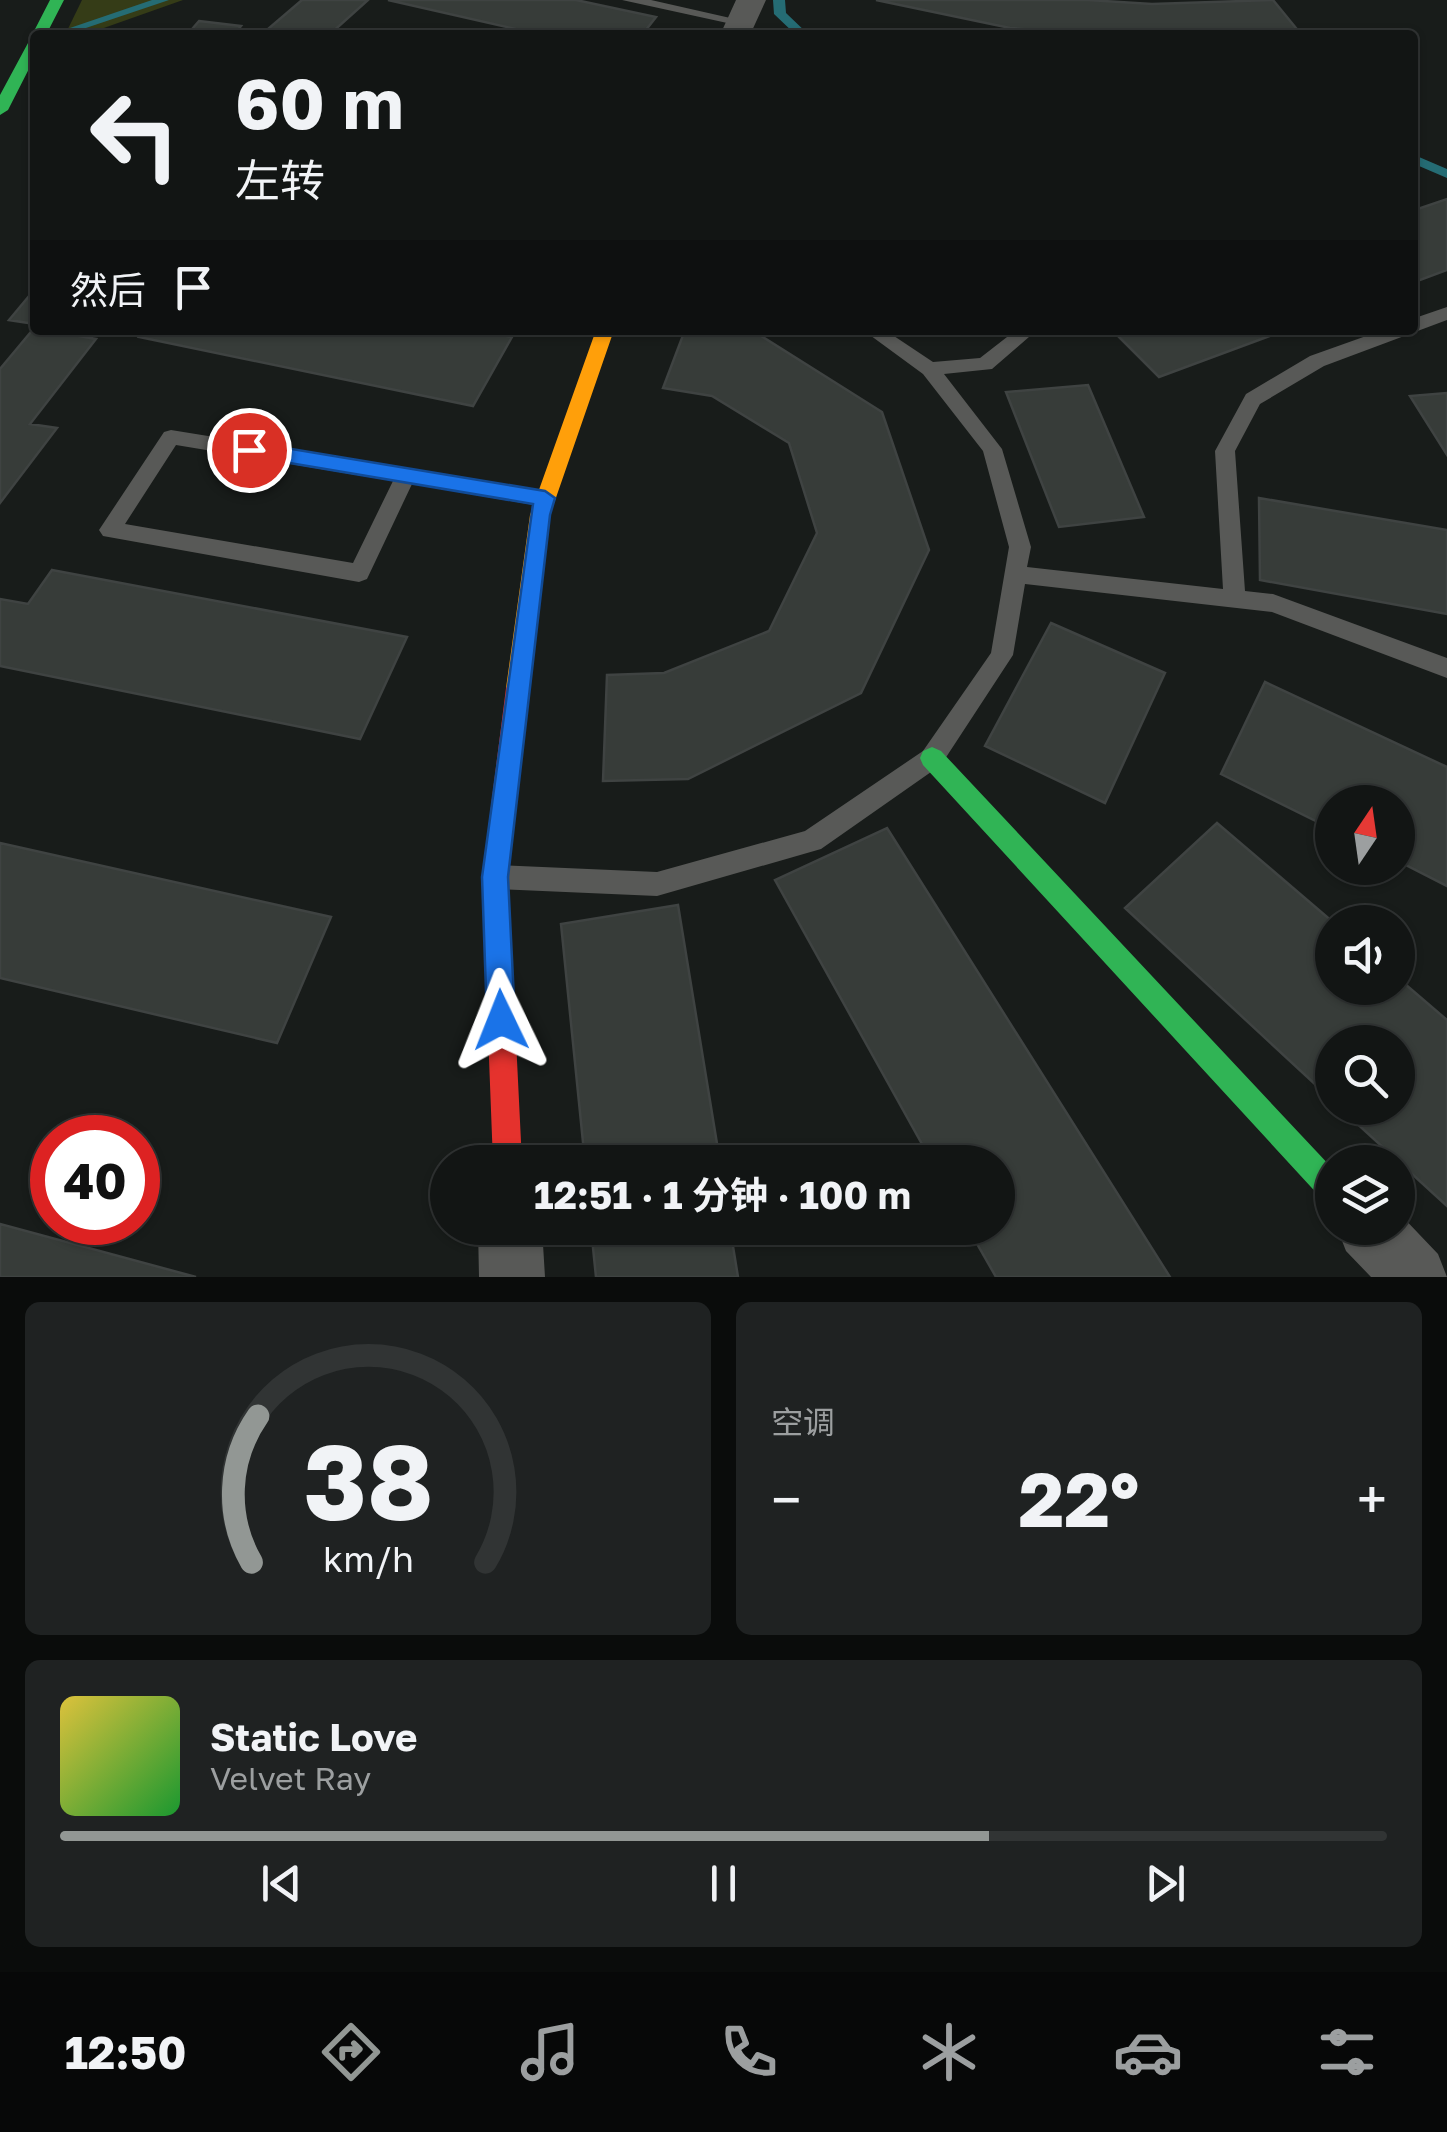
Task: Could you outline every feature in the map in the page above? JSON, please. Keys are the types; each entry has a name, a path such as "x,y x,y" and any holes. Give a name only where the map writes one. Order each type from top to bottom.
{"street":[{"path":"42,30 58,0"},
{"path":"0,110 30,53"},
{"path":"507,1145 495,877 540,515 603,335"},
{"path":"932,758 1315,1170"},
{"path":"511,1245 512,1277"},
{"path":"1385,1245 1415,1277"}],"lane":[{"path":"638,1 742,19"},
{"path":"1418,324 1447,313"},
{"path":"495,877 657,884 812,841 932,758 1002,654 1020,547 992,449 930,369 879,335"},
{"path":"930,369 984,364 1022,335"},
{"path":"1234,597 1225,451 1254,399 1318,361 1388,335"},
{"path":"406,475 360,573 110,530 171,437 406,475 545,498"},
{"path":"1015,574 1273,603 1447,668"}],"green space":[{"path":"82,0 183,0 98,30 67,30"}],"building":[{"path":"302,0 368,0 335,30 267,30"},
{"path":"388,0 576,0 656,17 646,30 520,30"},
{"path":"876,0 1088,0 1152,4 1273,0 1298,30 1036,30"},
{"path":"199,21 241,26 238,30 191,30"},
{"path":"1447,199 1447,270 1418,281 1418,209"},
{"path":"30,295 30,323 9,320"},
{"path":"30,333 96,339 30,424 57,428 0,503 0,369"},
{"path":"501,335 512,337 473,406 139,337"},
{"path":"683,335 760,335 882,412 929,550 861,693 688,779 603,781 607,675 664,673 769,631 817,533 789,443 712,396 663,388"},
{"path":"1117,335 1272,335 1159,377"},
{"path":"1088,385 1144,517 1059,527 1006,392"},
{"path":"1447,393 1447,455 1410,396"},
{"path":"1259,498 1447,530 1447,614 1260,580"},
{"path":"52,570 407,637 360,739 0,666 0,599 28,604"},
{"path":"1051,623 1165,673 1105,803 985,746"},
{"path":"1265,682 1447,767 1447,886 1415,870 1415,785 1315,785 1315,821 1221,774"},
{"path":"1217,823 1315,907 1315,1005 1415,1005 1415,993 1447,1020 1447,1206 1415,1177 1415,1145 1380,1145 1359,1125 1415,1125 1415,1025 1315,1025 1315,1084 1125,908"},
{"path":"887,828 1170,1277 996,1277 978,1245 1015,1245 1015,1145 923,1145 775,880"},
{"path":"0,843 331,917 277,1043 0,978"},
{"path":"678,905 717,1145 583,1145 561,924"},
{"path":"0,1224 30,1232 30,1245 78,1245 196,1277 0,1277"},
{"path":"593,1245 733,1245 738,1277 596,1277"}],"waterway":[{"path":"73,29 163,0"},
{"path":"779,0 780,14 798,30"},
{"path":"1418,161 1447,174"}],"traffic: fast":[{"path":"42,30 57,0"},
{"path":"0,110 30,53"},
{"path":"932,758 1315,1171"}],"traffic: slow":[{"path":"518,688 540,515 603,335"}],"traffic: jam":[{"path":"506,1145 495,877 518,688"}],"route":[{"path":"249,450 545,498 495,877 501,1020"}]}
